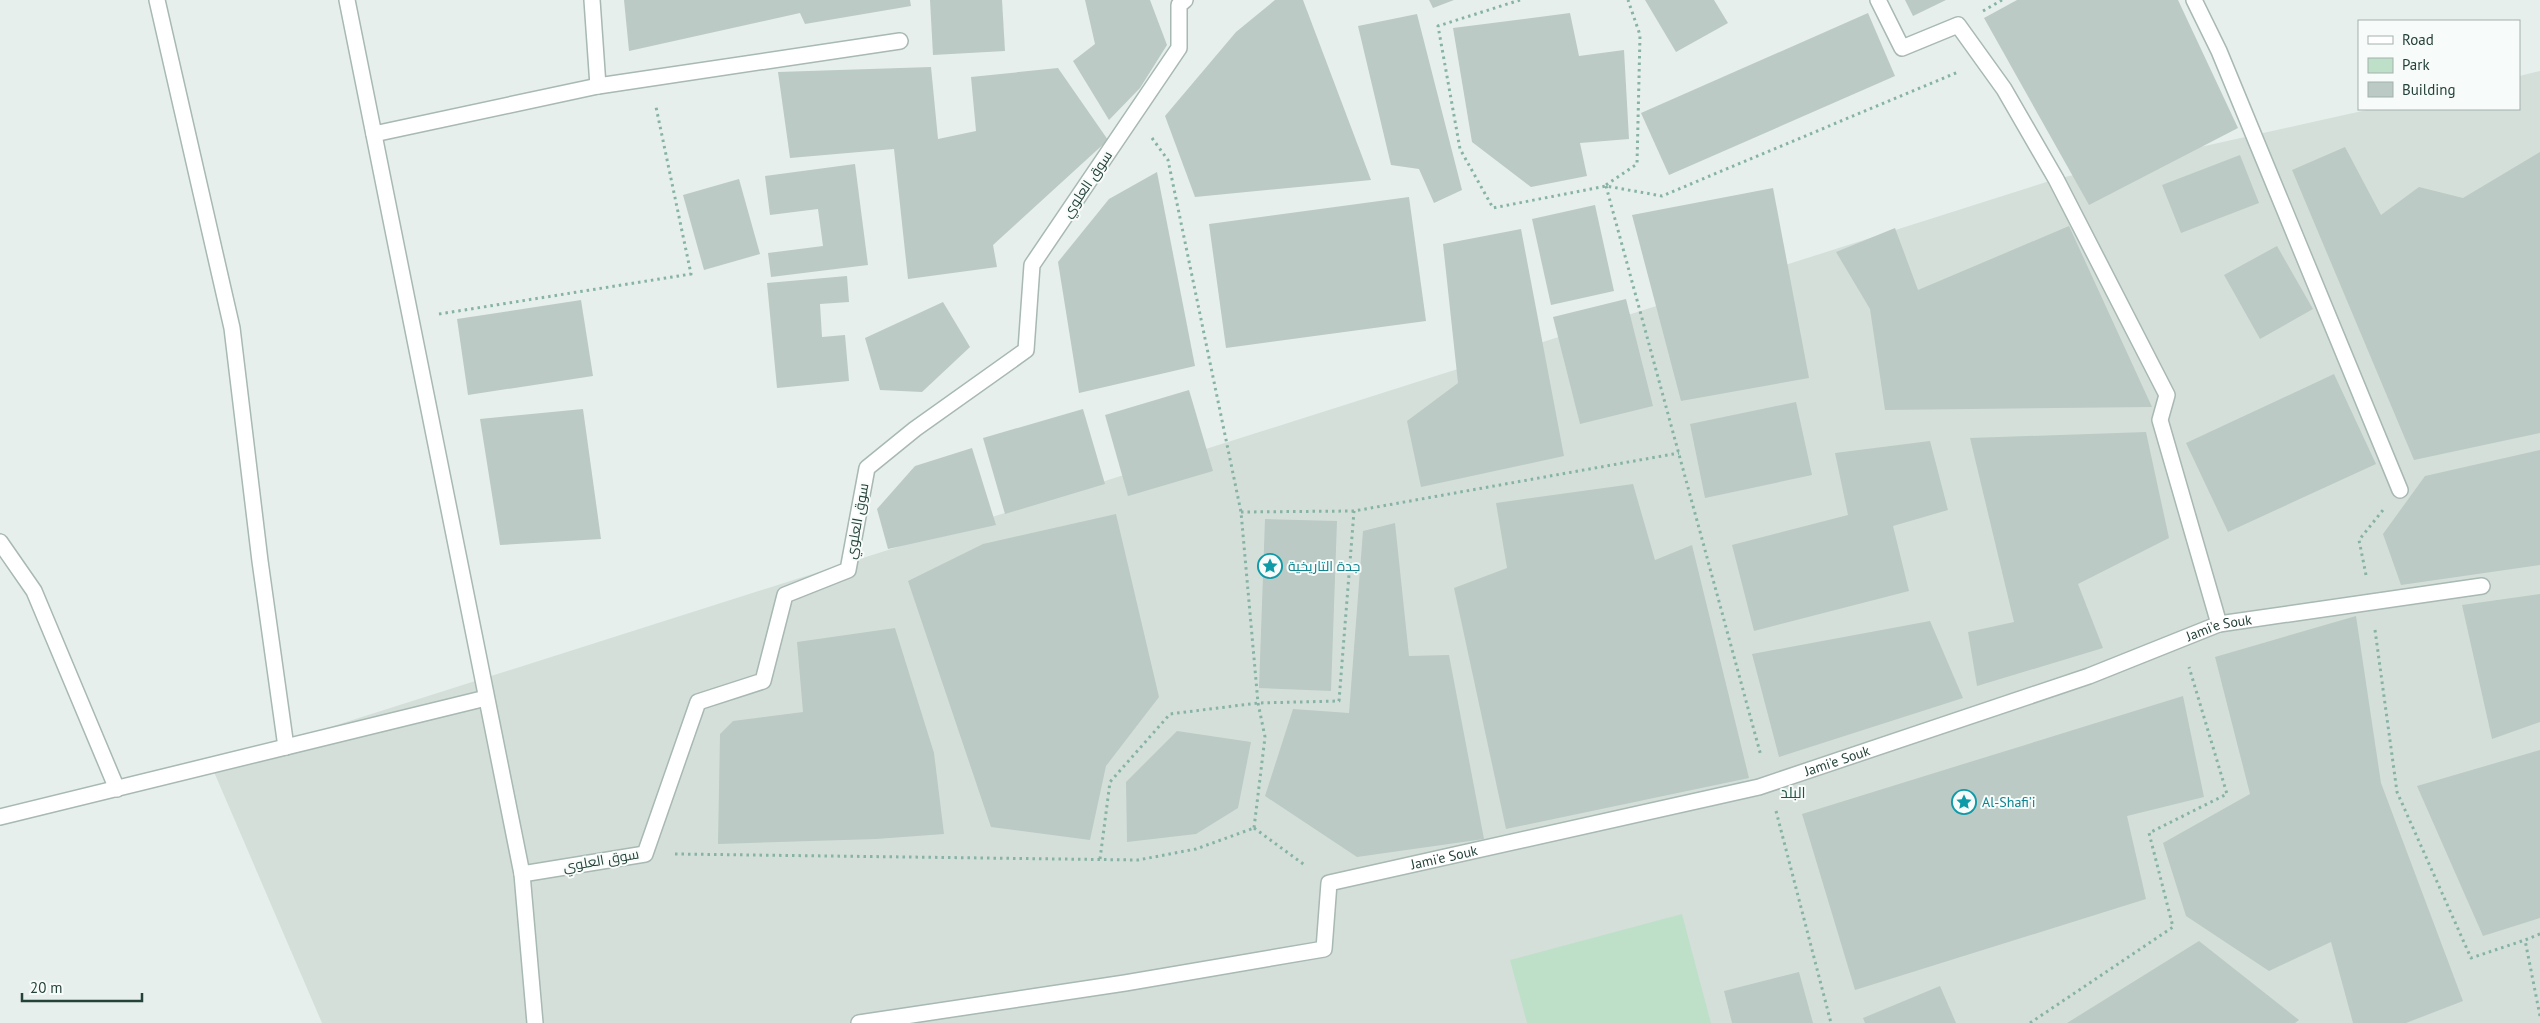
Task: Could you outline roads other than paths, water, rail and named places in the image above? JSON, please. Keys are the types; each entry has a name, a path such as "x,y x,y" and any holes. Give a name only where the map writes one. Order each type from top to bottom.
{"street":[{"path":"157,0 232,328 260,562 286,747"},
{"path":"347,0 522,874 535,1023"},
{"path":"592,0 598,86"},
{"path":"1878,0 1902,48 1958,25 2004,89 2056,179 2167,395 2160,420 2219,624"},
{"path":"2194,0 2219,52 2400,490"},
{"name":"سوق العلوي","path":"522,874 645,854 698,702 763,680 785,596 848,570 867,468 915,429 1026,350 1032,264 1179,48 1181,2"},
{"path":"374,134 598,86 900,41"},
{"path":"0,542 34,591 116,788"},
{"name":"Jami'e Souk","path":"859,1023 1125,983 1324,949 1329,883 1769,784 2089,676 2219,624 2482,586"},
{"path":"0,817 486,698"}],"place":[{"name":"جدة التاريخية","path":"1270,566"},
{"name":"Al-Shafi’i","path":"1964,802"}],"district":[{"name":"البلد","path":"1793,792"}]}
